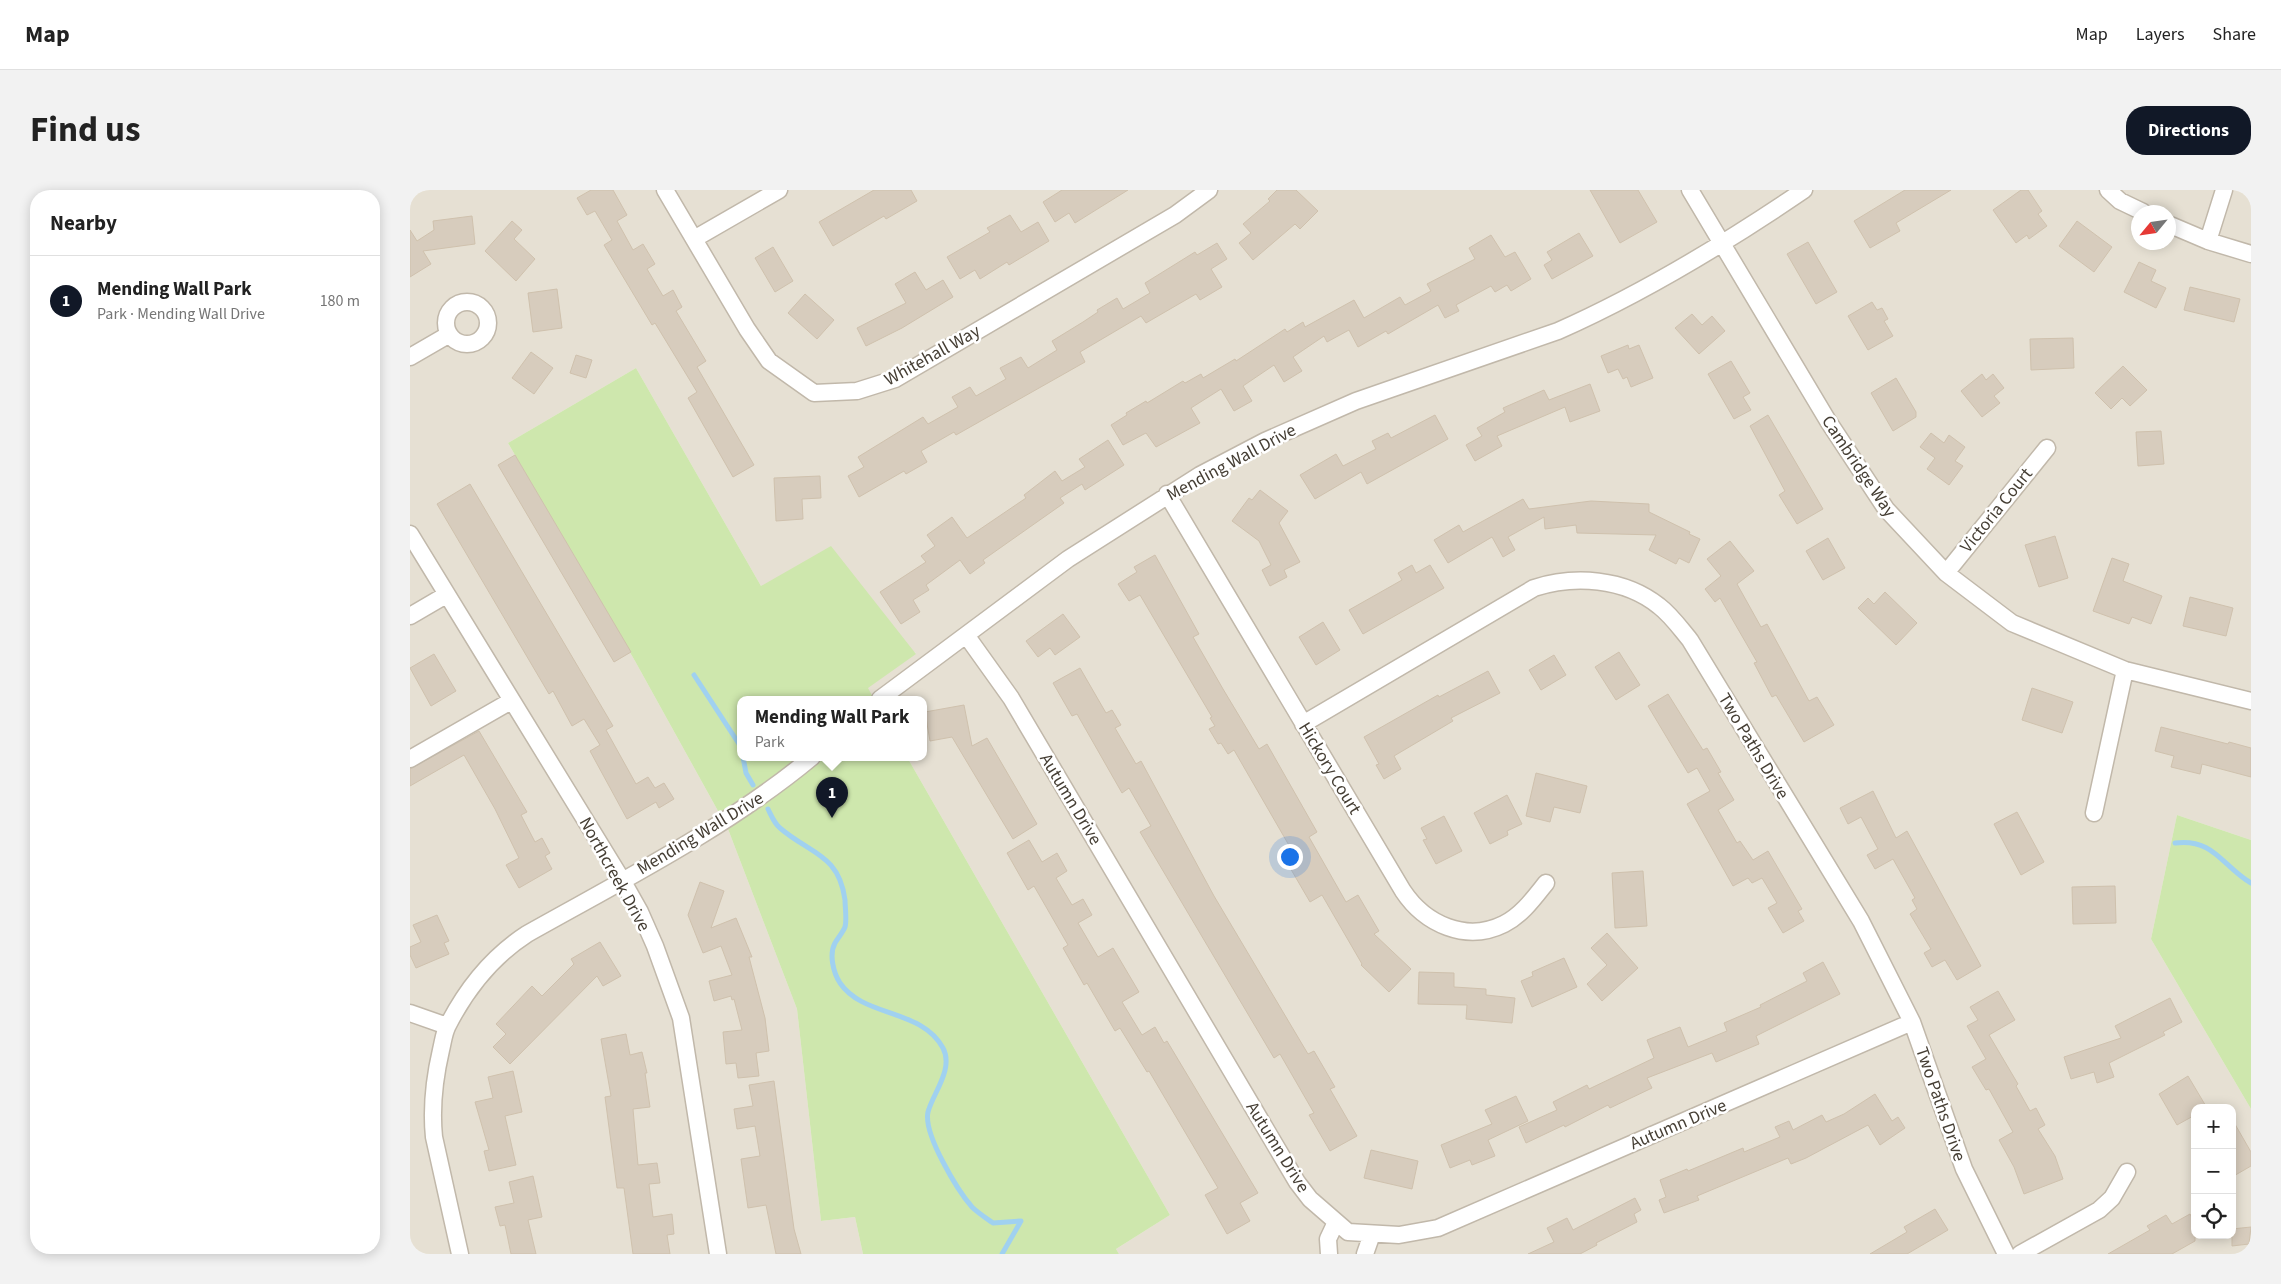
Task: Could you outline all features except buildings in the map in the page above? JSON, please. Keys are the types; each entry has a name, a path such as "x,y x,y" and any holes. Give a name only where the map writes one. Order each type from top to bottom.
{"street":[{"name":"Whitehall Way","path":"665,190 747,329 769,361 814,393 857,392 895,378 1175,215 1209,190"},
{"path":"694,239 779,190"},
{"name":"Cambridge Way","path":"1690,190 1723,242 1828,421 1886,509 1946,573 2012,623 2126,670 2251,701"},
{"name":"Mending Wall Drive","path":"884,696 1068,559 1167,494 1265,441 1331,412 1454,366 1558,331 1623,301 1723,242 1804,190"},
{"path":"2108,190 2120,201 2131,206"},
{"path":"2208,241 2224,190"},
{"path":"2176,227 2208,241 2251,254"},
{"path":"410,357 448,335"},
{"name":"Victoria Court","path":"1946,573 2047,448"},
{"name":"Hickory Court","path":"1167,494 1411,902 1427,918 1448,928 1466,932 1493,928 1504,924 1517,916 1546,883"},
{"name":"Northcreek Drive","path":"410,534 622,880 640,912 655,946 680,1018 718,1254"},
{"name":"Two Paths Drive","path":"1303,724 1534,588 1568,580 1591,581 1611,584 1658,605 1673,619 1690,640 1861,921 1912,1022 1964,1169 1981,1208 2006,1254"},
{"path":"410,616 446,595"},
{"name":"Autumn Drive","path":"966,635 1011,698 1297,1182 1310,1198 1348,1232 1406,1235 1438,1228 1912,1022"},
{"path":"2094,813 2126,670"},
{"path":"410,759 512,701"},
{"name":"Mending Wall Drive","path":"460,1254 434,1137 432,1118 433,1085 447,1026 486,968 500,954 527,934 749,804 782,783 807,761"},
{"path":"410,1013 447,1026"},
{"path":"2020,1254 2099,1210 2112,1198 2127,1172"},
{"path":"1329,1254 1328,1239 1336,1222"},
{"path":"1365,1254 1372,1234"}],"shaded area":[{"path":"410,190 2251,190 2251,840 2177,815 2151,939 2251,1109 2251,1254 1119,1254 1116,1249 1170,1215 909,761 927,761 927,696 872,696 867,688 916,653 761,586 636,368 508,443 635,661 728,829 797,1009 821,1221 855,1217 863,1254 410,1254"}],"green space":[{"path":"636,368 761,586 831,546 916,654 868,688 872,696 737,696 737,761 909,761 1170,1215 1116,1249 1119,1254 863,1254 855,1217 821,1221 797,1009 728,829 635,661 508,443"},
{"path":"2177,815 2251,840 2251,1109 2151,939"}],"waterway":[{"path":"694,675 737,741"},
{"path":"744,761 746,773 753,785"},
{"path":"768,809 780,828 822,856 830,864 837,873 842,885 846,924 832,952 835,974 840,983 850,994 863,1002 921,1026 933,1035 943,1048 946,1064 942,1081 928,1112 931,1134 943,1162 972,1207 993,1223 1021,1221 1002,1254"},
{"path":"2175,843 2188,843 2209,849 2251,883"}],"place":[{"name":"Mending Wall Park","path":"832,818"}]}
